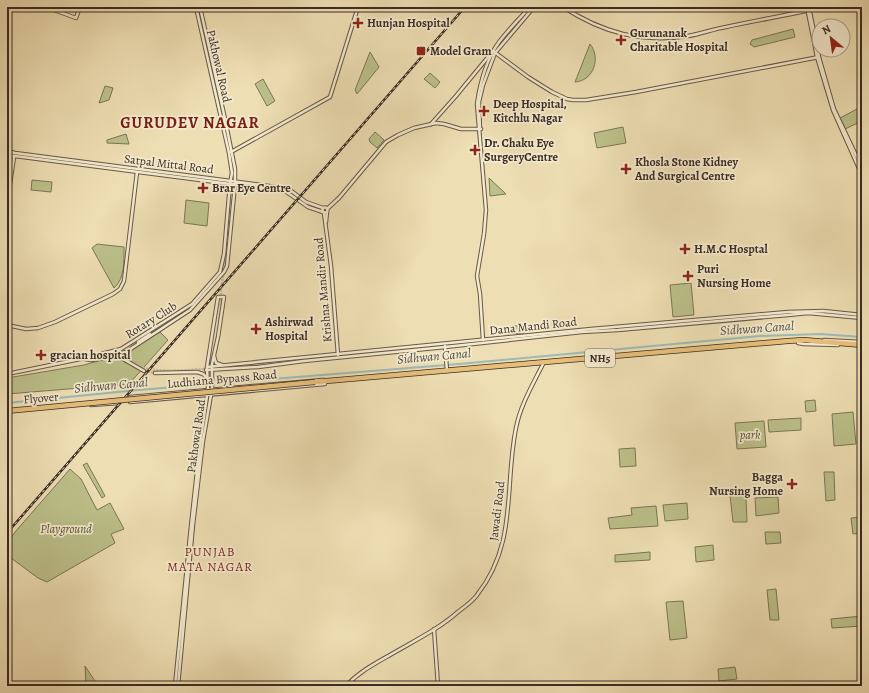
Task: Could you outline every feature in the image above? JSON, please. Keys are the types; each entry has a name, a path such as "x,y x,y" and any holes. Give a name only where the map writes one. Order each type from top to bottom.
{"highway":[{"name":"NH5","path":"798,343 807,341 862,345"},
{"name":"Ludhiana Bypass Road","path":"325,382 447,369 807,341"},
{"name":"Ludhiana Bypass Road","path":"325,382 387,379 543,364 798,343"},
{"name":"Flyover","path":"7,411 325,382"}],"street":[{"path":"46,7 76,18 80,7"},
{"name":"Pakhowal Road","path":"196,7 234,164 235,183 226,270 217,277"},
{"name":"Pakhowal Road","path":"200,7 230,152 232,173 224,254 220,272"},
{"path":"230,152 330,97 358,7"},
{"path":"483,342 480,294 477,276 484,234 486,210 479,130 480,102 486,74 500,40 530,7"},
{"path":"431,124 534,7"},
{"path":"563,7 578,17 599,27 641,38 688,36 808,9 811,23"},
{"path":"494,52 528,77 552,92 567,99 574,100 586,100 636,92 813,58"},
{"path":"818,58 834,109 862,168"},
{"path":"818,58 833,110 862,175"},
{"path":"230,182 285,191 308,207 325,211 339,198 386,142 404,132 431,124 444,124 461,129 479,130"},
{"name":"Satpal Mittal Road","path":"7,151 230,182"},
{"name":"Satpal Mittal Road","path":"7,155 137,173 230,182"},
{"path":"7,204 14,157"},
{"path":"7,325 26,329 38,328 113,294 120,289 124,281 137,169"},
{"name":"Krishna Mandir Road","path":"325,211 338,356"},
{"name":"Rotary Club","path":"7,374 85,358 120,349 136,341 192,304 220,272"},
{"path":"111,352 126,353 192,308 217,277"},
{"name":"Pakhowal Road","path":"176,686 200,444 210,390 208,380 209,368 218,297 224,297 218,337 209,368 212,375 208,380"},
{"path":"136,344 190,308 192,304"},
{"name":"Dana Mandi Road","path":"209,368 444,346 591,329 788,312 823,311 862,316"},
{"path":"798,343 862,345"},
{"path":"444,346 447,369"},
{"path":"85,358 91,360 118,356 124,358 137,368 144,370"},
{"path":"209,368 222,370 274,365 338,356"},
{"path":"213,357 216,362 225,366"},
{"path":"266,363 271,362 274,365"},
{"name":"Jawadi Road","path":"346,686 366,668 452,617 478,594 484,585 504,541 516,428 522,409 543,364"},
{"path":"212,375 222,370"},
{"path":"155,373 197,372 203,374 208,380"},
{"name":"Ludhiana Bypass Road","path":"322,380 325,382 130,402 130,397 322,380"},
{"path":"7,411 119,403"},
{"path":"434,629 438,686"}],"green space":[{"path":"793,29 795,37 754,47 750,44 752,40"},
{"path":"590,44 595,55 594,68 582,81 575,82"},
{"path":"370,52 379,67 357,94 355,90"},
{"path":"430,73 440,82 435,88 424,79"},
{"path":"263,79 275,101 267,106 255,84"},
{"path":"105,86 113,88 109,100 99,103"},
{"path":"857,109 862,121 845,129 840,118"},
{"path":"623,127 626,143 597,148 594,133"},
{"path":"375,132 384,140 377,148 370,142 369,139"},
{"path":"126,134 129,144 107,143 107,140"},
{"path":"489,178 506,194 490,196"},
{"path":"32,180 52,182 51,192 31,190"},
{"path":"186,200 209,203 207,226 184,223"},
{"path":"97,244 124,247 122,274 118,284 114,288 92,248"},
{"path":"691,283 694,315 673,317 670,285"},
{"path":"524,325 524,333 507,334 506,327"},
{"path":"160,332 168,340 129,384 7,394 7,378 84,365 113,357"},
{"path":"815,400 816,411 806,412 805,401"},
{"path":"853,412 856,444 834,446 832,414"},
{"name":"park","path":"801,418 801,430 769,432 768,420"},
{"name":"park","path":"764,421 766,447 737,449 735,423"},
{"path":"635,448 636,466 620,467 619,449"},
{"path":"87,463 105,496 102,498 83,465"},
{"name":"Playground","path":"70,469 81,479 97,510 110,503 124,529 111,534 115,543 47,582 38,578 7,555 7,544 15,532"},
{"path":"824,472 834,472 835,500 826,501"},
{"path":"730,495 742,496 746,498 747,522 733,522"},
{"path":"778,497 779,513 756,516 755,498"},
{"path":"687,503 688,519 665,521 663,505"},
{"path":"656,506 658,526 610,529 608,518 632,515 631,508"},
{"path":"862,517 862,533 853,534 851,518"},
{"path":"765,532 780,532 781,543 766,544"},
{"path":"713,545 714,560 696,562 695,547"},
{"path":"650,552 650,560 615,562 615,555"},
{"path":"776,589 779,620 770,620 767,590"},
{"path":"683,601 687,638 670,640 666,602"},
{"path":"862,616 862,626 832,628 831,619"},
{"path":"85,666 97,684 86,684"},
{"path":"735,667 737,679 719,681 718,669"}],"waterway":[{"name":"Sidhwan Canal","path":"7,403 138,390 459,364 760,336 820,334 862,337"}],"tunnel":[{"path":"219,323 221,290 227,250 230,212"},
{"path":"136,344 132,348 130,356 135,364 142,368 165,371 207,369"},
{"path":"216,368 266,363"},
{"path":"144,371 155,373"}],"railway":[{"path":"7,533 465,7"}],"place":[{"name":"Hunjan Hospital","path":"358,23"},
{"name":"Gurunanak Charitable Hospital","path":"621,40"},
{"name":"Model Gram","path":"421,51"},
{"name":"Deep Hospital, Kitchlu Nagar","path":"484,111"},
{"name":"Dr. Chaku Eye SurgeryCentre","path":"475,150"},
{"name":"Khosla Stone Kidney And Surgical Centre","path":"626,169"},
{"name":"Brar Eye Centre","path":"203,188"},
{"name":"H.M.C Hosptal","path":"685,249"},
{"name":"Puri Nursing Home","path":"688,276"},
{"name":"Ashirwad Hospital","path":"256,329"},
{"name":"gracian hospital","path":"41,355"},
{"name":"Bagga Nursing Home","path":"792,484"}],"district":[{"name":"GURUDEV NAGAR","path":"190,123"},
{"name":"PUNJAB MATA NAGAR","path":"210,558"}]}
